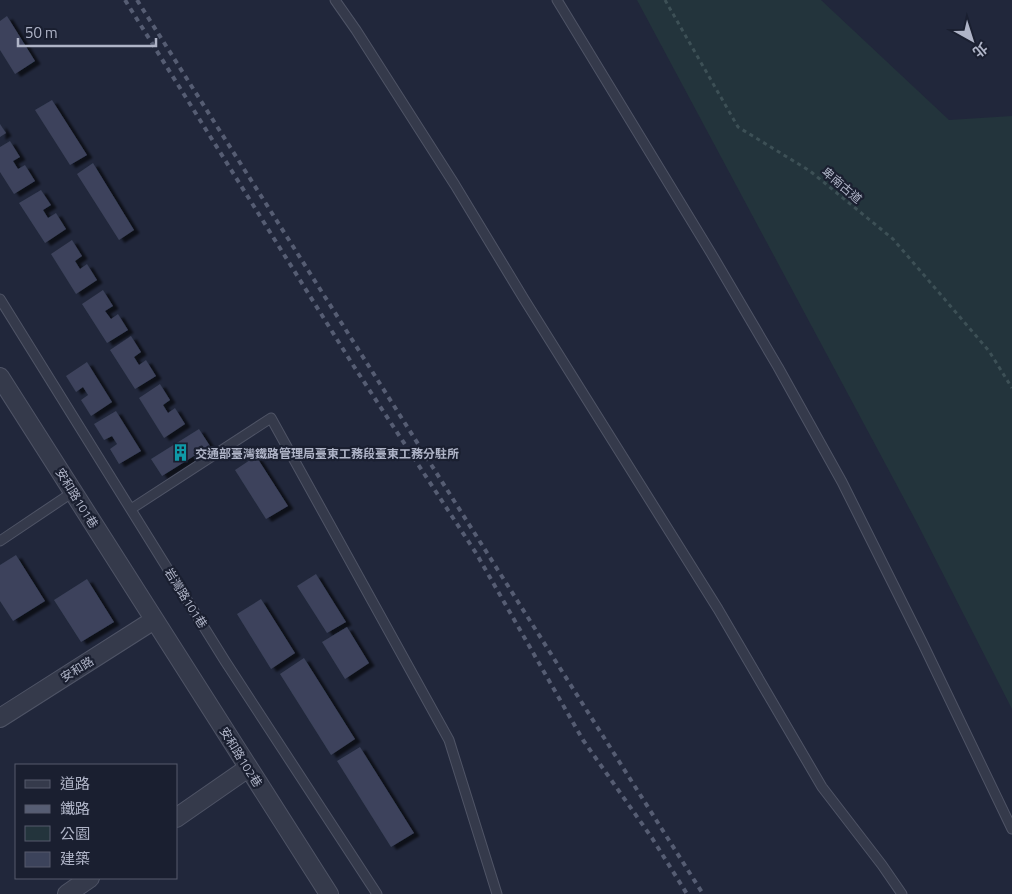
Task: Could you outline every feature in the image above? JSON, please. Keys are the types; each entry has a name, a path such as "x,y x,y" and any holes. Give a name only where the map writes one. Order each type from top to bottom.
{"street":[{"name":"安和路101巷","path":"0,377 154,620"},
{"name":"安和路","path":"0,718 154,620"},
{"name":"安和路102巷","path":"154,620 328,894"},
{"path":"178,817 248,768"},
{"path":"67,894 89,879"}],"lane":[{"path":"336,0 455,185 718,609 822,787 902,894"},
{"path":"556,0 711,253 778,367 842,482 1012,829"},
{"name":"岩灣路101巷","path":"0,299 226,661 377,894"},
{"path":"131,509 271,418 449,740 497,894"},
{"path":"0,541 73,492"}],"path":[{"name":"卑南古道","path":"665,0 738,127 810,171 893,239 989,351 1012,388"}],"green space":[{"path":"637,0 821,0 949,120 1012,116 1012,709 916,521"}],"building":[{"path":"7,16 35,61 15,74 0,50 0,21"},
{"path":"52,100 87,155 70,165 35,110"},
{"path":"0,124 6,133 0,137"},
{"path":"10,141 20,157 13,161 18,169 25,165 35,181 14,194 0,172 0,147"},
{"path":"93,163 134,230 119,240 77,174"},
{"path":"41,190 51,205 43,210 48,218 56,213 66,229 45,243 19,203"},
{"path":"72,240 82,256 75,261 80,269 87,264 97,280 76,294 51,254"},
{"path":"103,290 113,306 105,311 111,319 118,314 128,330 107,343 82,304"},
{"path":"131,336 141,352 134,357 139,365 146,360 156,376 135,389 110,350"},
{"path":"87,362 112,402 91,416 81,400 88,395 83,387 76,392 66,376"},
{"path":"160,384 170,400 163,405 168,413 175,408 185,424 164,438 139,398"},
{"path":"116,411 141,451 119,464 110,449 117,444 112,436 104,440 94,424"},
{"name":"交通部臺灣鐵路管理局臺東工務段臺東工務分駐所","path":"199,429 210,446 162,476 151,459"},
{"path":"256,456 288,506 266,519 235,470"},
{"path":"16,555 45,601 13,621 0,601 0,565"},
{"path":"316,574 346,622 327,633 297,586"},
{"path":"87,579 114,622 81,642 54,600"},
{"path":"261,599 295,653 271,669 237,614"},
{"path":"347,627 369,663 345,679 322,642"},
{"path":"304,658 355,739 331,755 280,674"},
{"path":"360,747 414,833 391,847 337,761"}],"railway":[{"path":"125,0 353,365 476,553 583,740 652,838 687,894"},
{"path":"137,0 703,894"}],"place":[{"name":"交通部臺灣鐵路管理局臺東工務段臺東工務分駐所","path":"181,453"}]}
